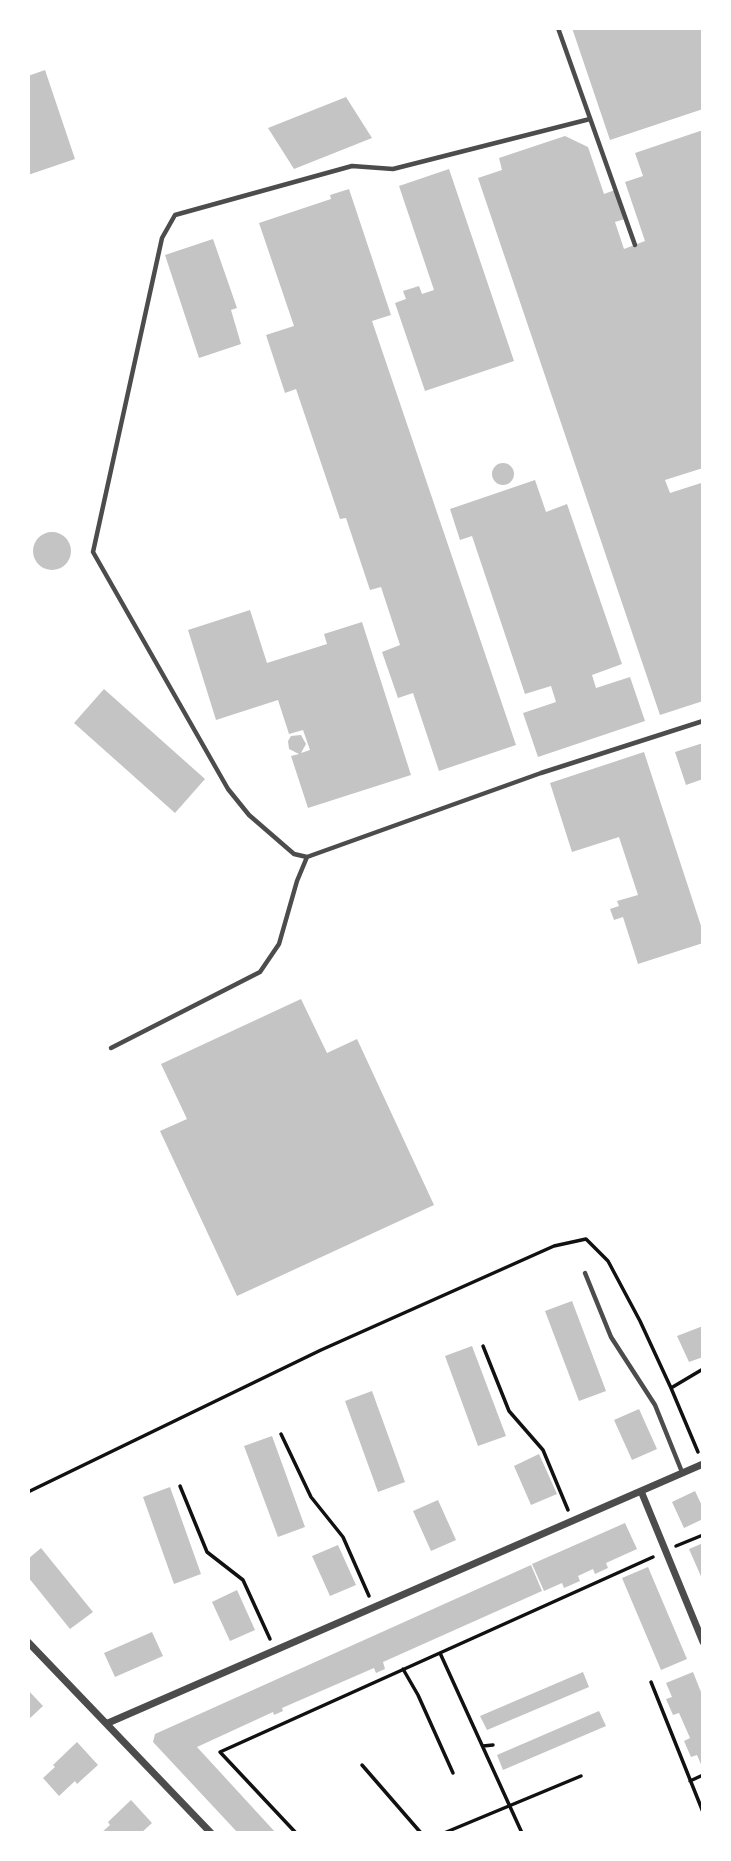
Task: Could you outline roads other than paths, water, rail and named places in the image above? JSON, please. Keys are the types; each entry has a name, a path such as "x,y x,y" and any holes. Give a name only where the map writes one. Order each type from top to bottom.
{"street":[{"path":"108,1723 703,1464"},
{"path":"641,1491 703,1642"},
{"path":"28,1642 211,1833"}],"lane":[{"path":"558,28 635,244"},
{"path":"590,119 393,169 352,166 176,215 162,237 93,552 228,789 249,815 294,854 307,857 541,773 703,721"},
{"path":"111,1048 260,972 279,944 297,881 307,857"},
{"path":"585,1273 611,1336 655,1405 683,1473"}]}
